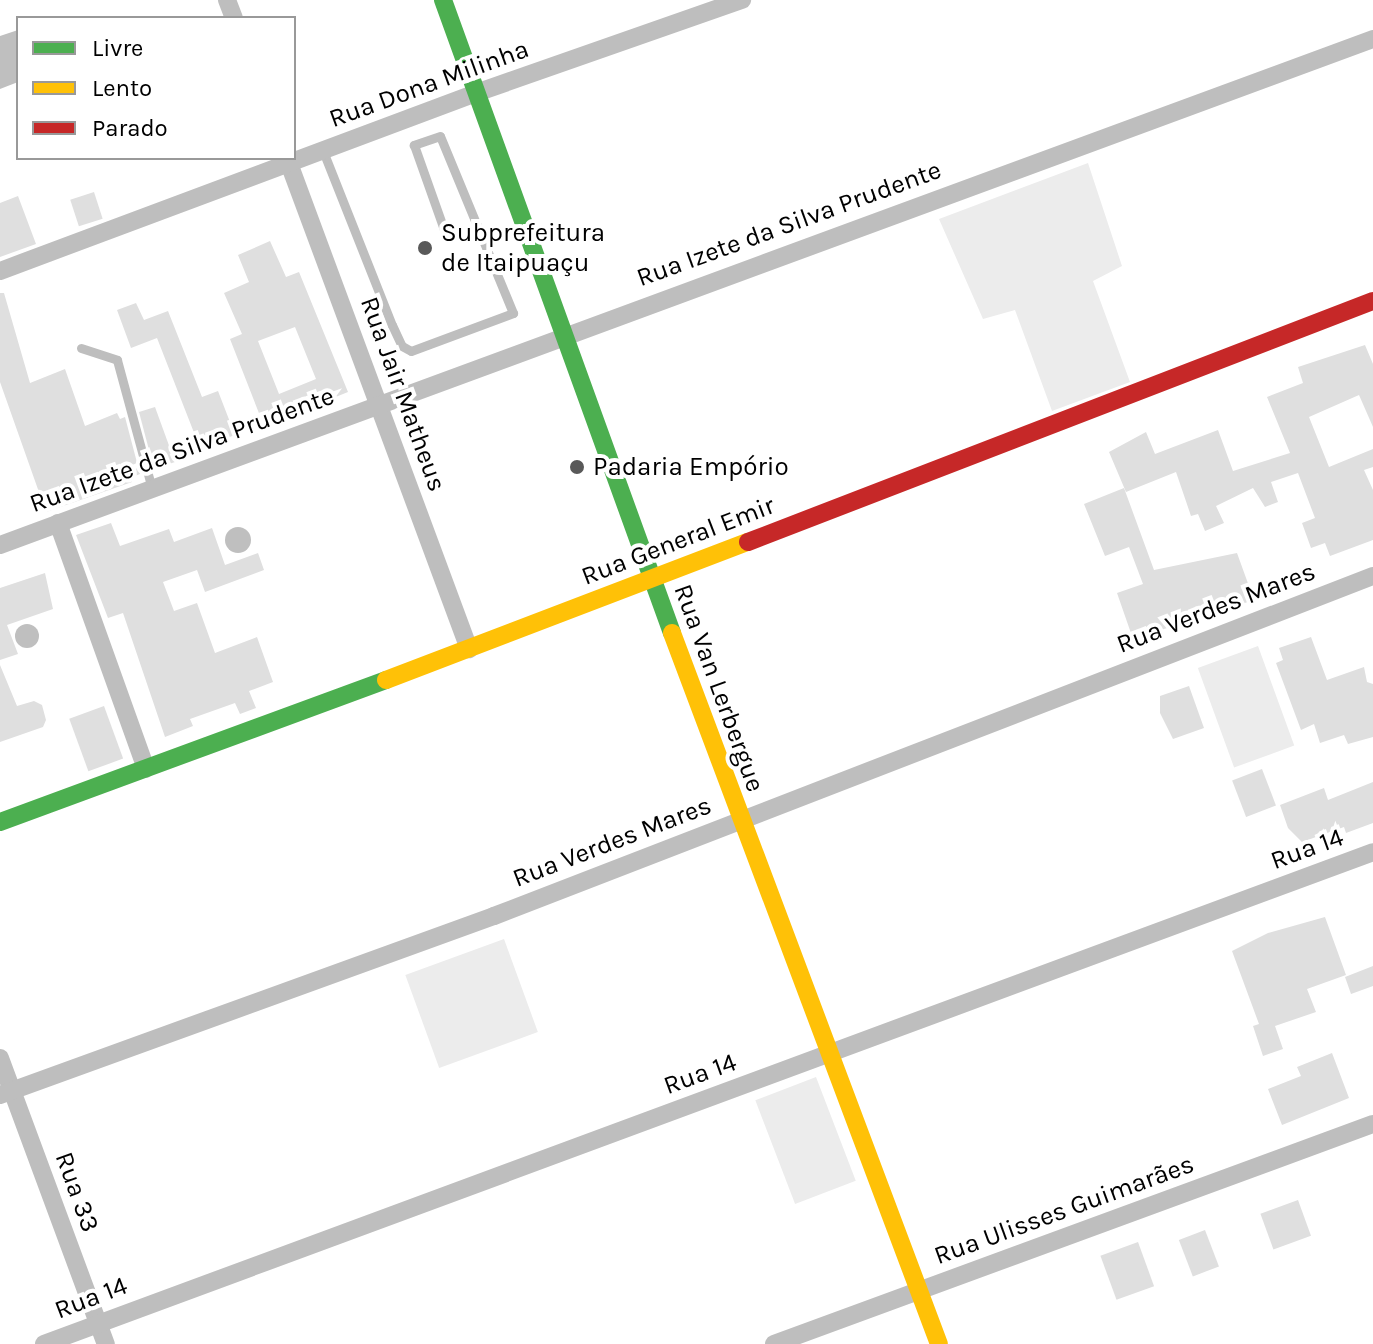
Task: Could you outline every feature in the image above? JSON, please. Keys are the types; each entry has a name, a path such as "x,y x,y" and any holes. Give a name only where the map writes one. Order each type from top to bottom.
{"street":[{"name":"Rua Van Lerbergue","path":"443,0 651,579 939,1344"},
{"name":"Rua Dona Milinha","path":"296,158 323,151 476,93 742,0"},
{"name":"Rua Izete da Silva Prudente","path":"0,545 562,334 1373,39"},
{"name":"Rua Dona Milinha","path":"0,271 288,160"},
{"name":"Rua Jair Matheus","path":"288,160 469,649"},
{"name":"Rua General Emir","path":"0,822 469,649 1373,301"},
{"path":"58,523 146,769"},
{"name":"Rua Verdes Mares","path":"6,1092 494,916 1373,576"},
{"name":"Rua 14","path":"44,1344 1373,852"},
{"name":"Rua 33","path":"0,1058 6,1092 106,1344"},
{"name":"Rua Ulisses Guimarães","path":"774,1344 1373,1124"}],"lane":[{"path":"323,151 392,325 402,346 411,351 513,313 440,136 414,145 447,238"},
{"path":"81,348 117,360 152,489"}],"shaded area":[{"path":"16,31 16,83 0,89 0,36"},
{"path":"1088,163 1122,266 1093,281 1130,382 1052,411 1015,310 983,319 939,219"},
{"path":"238,527 247,531 251,540 247,549 238,553 229,549 225,540 229,531"},
{"path":"27,624 36,627 39,636 36,645 27,648 18,645 15,636 18,627"},
{"path":"1258,646 1294,746 1234,767 1198,668"},
{"path":"504,939 538,1032 439,1068 405,975"},
{"path":"816,1077 856,1181 795,1204 755,1100"}],"building":[{"path":"94,192 103,219 79,226 70,200"},
{"path":"18,196 36,244 0,257 0,203"},
{"path":"270,241 286,277 299,272 348,392 264,426 230,339 242,334 224,293 249,282 238,255","holes":["295,327 316,379 279,394 258,341"]},
{"path":"0,293 4,293 30,383 65,369 85,426 117,413 120,419 125,417 140,474 130,478 132,482 46,512 0,382"},
{"path":"136,303 144,320 168,311 202,397 218,391 235,435 200,448 157,338 131,348 117,310"},
{"path":"1365,345 1373,364 1373,427 1359,395 1309,417 1329,467 1373,449 1373,467 1364,470 1373,490 1373,540 1330,556 1325,543 1311,548 1302,523 1315,518 1298,473 1271,482 1278,502 1265,507 1253,488 1216,506 1224,523 1205,531 1198,514 1191,516 1176,472 1126,492 1109,452 1146,432 1155,454 1218,430 1233,471 1290,453 1267,397 1303,383 1298,367"},
{"path":"155,407 175,462 154,469 139,412"},
{"path":"1124,488 1154,570 1237,553 1254,600 1133,639 1117,593 1143,584 1129,547 1105,556 1084,504"},
{"path":"111,523 120,546 169,529 174,542 212,528 225,565 258,553 264,570 205,592 197,570 163,582 174,611 197,603 215,653 257,637 273,682 249,691 256,708 240,714 235,703 190,719 193,726 165,737 123,613 108,618 76,535"},
{"path":"45,573 53,609 7,625 18,654 0,660 0,588"},
{"path":"1311,637 1327,680 1364,667 1367,682 1373,684 1373,737 1348,744 1344,735 1320,743 1314,724 1301,730 1276,663 1283,660 1279,648"},
{"path":"0,665 17,706 34,701 42,705 46,720 43,727 0,742"},
{"path":"1189,686 1204,728 1173,739 1160,713 1160,696"},
{"path":"104,706 123,759 88,771 69,719"},
{"path":"1262,769 1276,805 1246,817 1232,780"},
{"path":"1373,782 1373,823 1346,833 1344,827 1302,842 1288,828 1280,805 1324,788 1328,800"},
{"path":"1325,917 1346,975 1307,989 1316,1012 1275,1026 1283,1049 1263,1056 1253,1026 1259,1024 1232,951 1268,933"},
{"path":"1373,966 1373,986 1351,994 1345,977"},
{"path":"1332,1053 1349,1098 1282,1125 1268,1089 1301,1076 1297,1067"},
{"path":"1298,1200 1311,1236 1273,1249 1260,1214"},
{"path":"1205,1230 1219,1266 1193,1276 1179,1240"},
{"path":"1138,1242 1154,1286 1116,1300 1100,1256"}],"traffic: fast":[{"path":"443,0 672,633"},
{"path":"0,822 386,680"}],"traffic: slow":[{"path":"386,680 748,542"},
{"path":"672,633 939,1344"}],"traffic: jam":[{"path":"748,542 1373,301"}],"place":[{"name":"Subprefeitura de Itaipuaçu","path":"425,248"},
{"name":"Padaria Empório","path":"577,467"}]}
